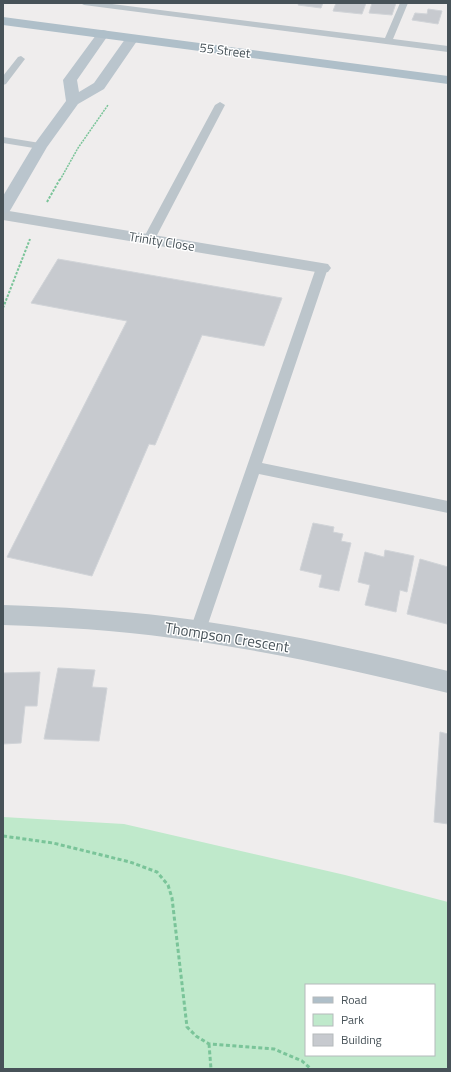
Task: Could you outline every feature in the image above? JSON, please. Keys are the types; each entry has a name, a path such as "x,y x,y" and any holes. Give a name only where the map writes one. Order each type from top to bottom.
{"main road":[{"name":"55 Street","path":"3,21 448,80"}],"street":[{"path":"73,101 70,80 103,34"},
{"path":"3,209 40,146 73,101 99,86 133,38"},
{"name":"Trinity Close","path":"3,215 322,268"},
{"name":"Thompson Crescent","path":"3,615 38,615 198,630 306,649 448,682"}],"lane":[{"path":"84,3 448,49"},
{"path":"388,41 404,3"},
{"path":"3,82 21,59"},
{"path":"149,239 220,105"},
{"path":"3,140 40,146"},
{"path":"198,630 322,268"},
{"path":"253,467 448,508"}],"path":[{"path":"46,203 78,148 110,102"},
{"path":"3,308 31,237"},
{"path":"3,836 53,843 130,862 157,872 168,885 172,898 187,1027 196,1036 209,1044 274,1049 302,1061 311,1069"},
{"path":"209,1044 210,1069"}],"green space":[{"path":"3,817 124,824 345,875 448,902 448,1069 3,1069"}],"building":[{"path":"299,3 323,3 321,8 298,5"},
{"path":"336,3 366,3 362,14 333,11"},
{"path":"372,3 396,3 392,15 369,13"},
{"path":"428,9 442,11 438,24 412,20 415,13 427,14"},
{"path":"58,259 282,298 264,346 202,335 155,445 149,444 92,576 7,557 127,321 31,303"},
{"path":"313,523 334,527 333,532 343,534 341,541 351,543 339,591 319,587 322,575 300,570"},
{"path":"385,550 414,556 407,592 400,590 396,612 365,605 370,585 358,582 365,552 384,557"},
{"path":"420,559 448,567 447,624 407,614"},
{"path":"58,668 95,670 92,687 107,688 99,741 44,739"},
{"path":"40,672 37,706 25,706 21,743 3,744 3,673"},
{"path":"440,732 448,734 448,824 434,822"}]}
